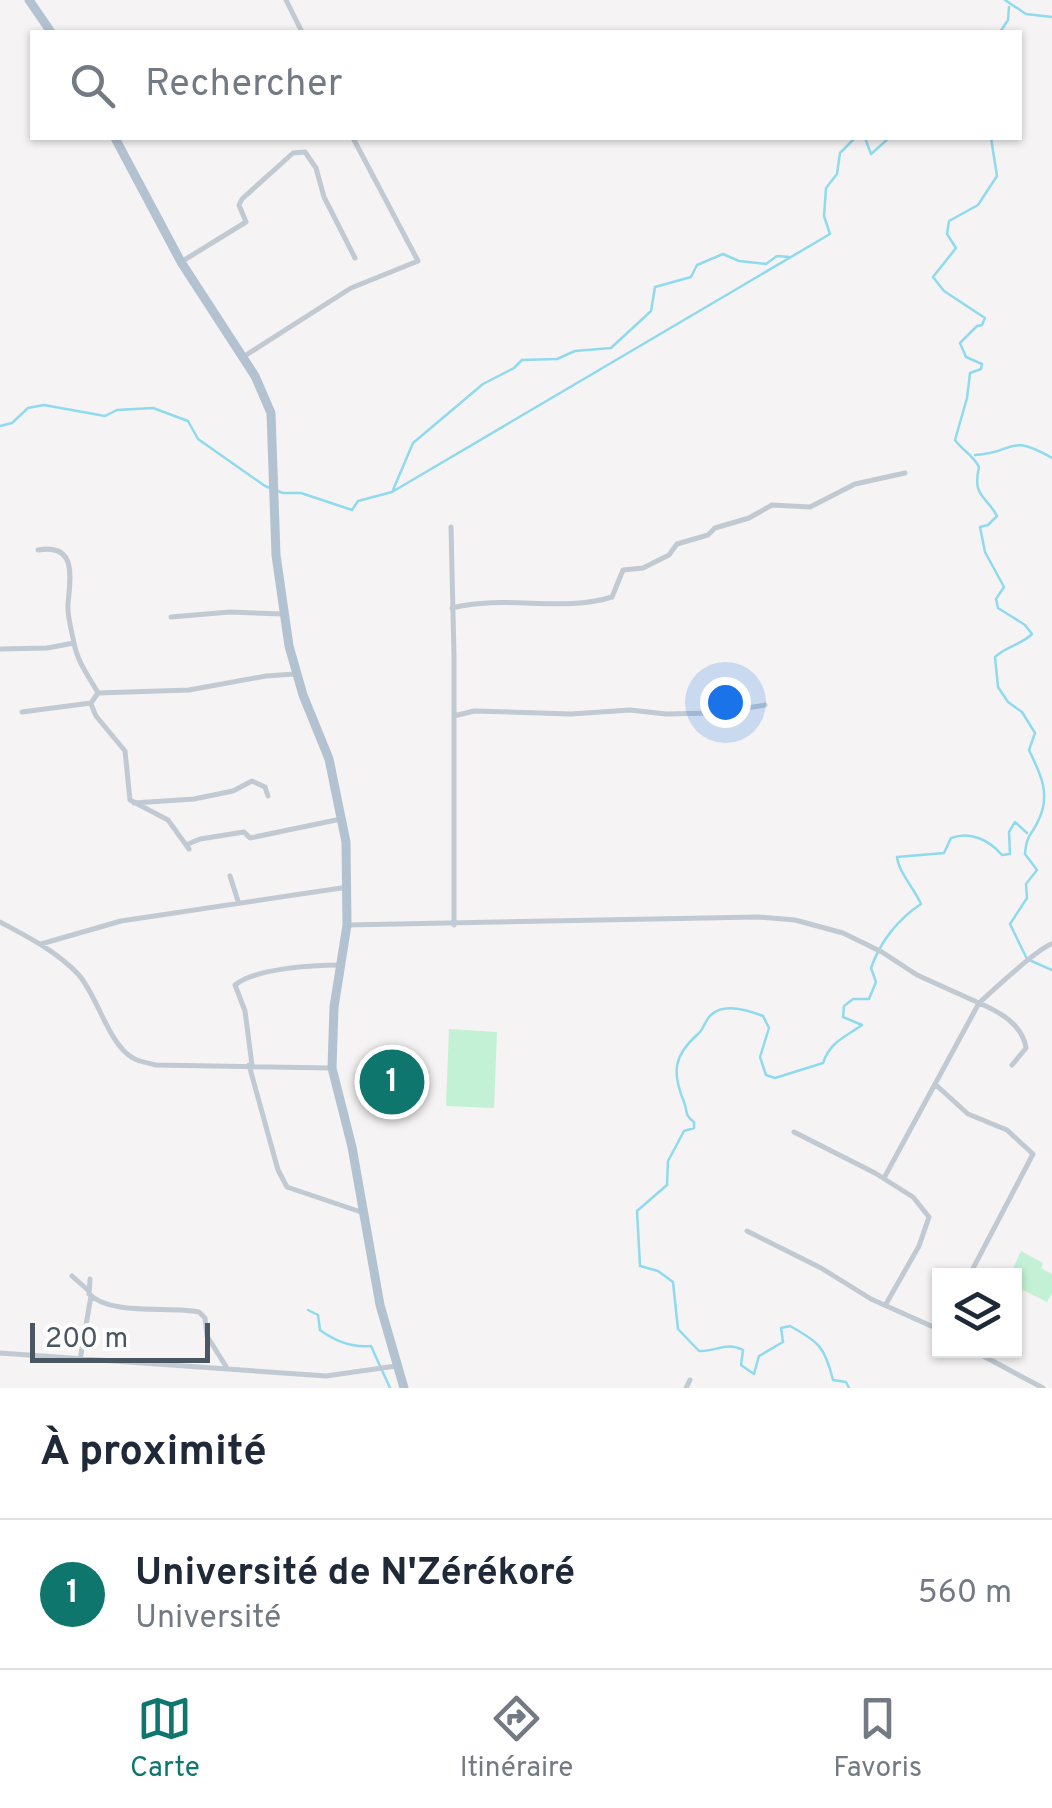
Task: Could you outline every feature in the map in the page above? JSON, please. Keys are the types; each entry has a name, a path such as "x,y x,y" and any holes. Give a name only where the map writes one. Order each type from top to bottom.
{"main road":[{"path":"29,0 51,30"},
{"path":"116,140 181,262 256,376 271,413 283,614 296,674 329,758 344,819 348,887 334,1007 332,1068 380,1305 404,1388"}],"street":[{"path":"286,0 301,30"},
{"path":"243,356 351,288 418,261 354,140"},
{"path":"181,262 246,222 239,205 242,199 293,153 305,152 316,168 324,197 355,258"},
{"path":"452,608 492,601 599,601 612,597 623,570 644,568 687,539 708,535 715,528 749,518 772,505 810,508 855,484 905,472"},
{"path":"450,527 454,926"},
{"path":"38,550 60,552 68,562 72,579 67,608 74,643 98,693"},
{"path":"171,617 230,612 283,614"},
{"path":"0,649 74,643"},
{"path":"22,712 90,703 98,693 189,690 296,674"},
{"path":"90,703 114,742 125,751 125,776 134,802 168,820 187,847 200,838 244,832 250,838 344,819"},
{"path":"454,716 474,711 714,714 766,705"},
{"path":"134,802 194,799 233,791 252,782 266,787 268,796"},
{"path":"230,876 238,902"},
{"path":"42,944 122,921 348,887"},
{"path":"346,925 795,920 844,933 1016,1025 1024,1035 1026,1048 1012,1065"},
{"path":"1,925 42,944 78,974 132,1058 156,1065 332,1068"},
{"path":"884,1178 978,1003 1031,961 1042,946 1052,944"},
{"path":"341,965 248,977 235,985 245,1011 251,1065 278,1170 287,1187 364,1213"},
{"path":"936,1085 968,1114 1006,1130 1033,1154 973,1268"},
{"path":"794,1132 884,1178 913,1197 929,1218 919,1246 886,1304"},
{"path":"747,1231 821,1268 871,1299 932,1326"},
{"path":"72,1276 90,1294 114,1307 199,1312 207,1336 227,1368"},
{"path":"80,1360 90,1279"},
{"path":"0,1353 326,1376 396,1366"},
{"path":"987,1358 1043,1388"},
{"path":"686,1388 690,1380"}],"green space":[{"path":"449,1029 497,1032 494,1108 446,1106"},
{"path":"1021,1251 1043,1263 1041,1268 1052,1274 1052,1293 1047,1302 1022,1290 1022,1268 1013,1268"}],"waterway":[{"path":"1005,0 1026,14 1052,17"},
{"path":"1001,30 1008,20 1009,7"},
{"path":"0,426 12,423 28,408 44,405 105,416 117,410 153,408 188,421 198,439 265,486 352,510 358,501 392,492 830,234 824,216 826,188 837,174 840,153 853,140"},
{"path":"866,140 871,154 887,140"},
{"path":"991,140 997,176 978,205 949,221 947,234 956,248 933,277 944,291 985,318 960,343 966,357 982,364 981,369 970,373 955,440 979,467 979,490 997,516 980,527 985,552 1004,587 996,599 998,608 1032,634 995,657 998,687 1008,702 1022,712 1035,733 1029,750 1044,792 1042,810 1025,854 1037,870 1026,884 1027,898 1010,924 1027,959 1052,970"},
{"path":"393,490 413,443 483,384 522,360 557,359 575,351 611,348 651,311 655,287 691,277 697,265 723,254 739,261 766,264 777,256 789,257"},
{"path":"975,455 1018,445 1052,458"},
{"path":"849,1388 846,1382 833,1380 819,1347 790,1326 781,1328 783,1342 759,1356 754,1374 741,1365 743,1350 731,1346 699,1351 678,1329 673,1282 658,1271 640,1266 637,1211 667,1185 668,1161 684,1131 694,1128 678,1082 679,1058 711,1015 729,1008 763,1016 769,1028 760,1057 766,1075 775,1078 823,1063 834,1045 862,1025 843,1017 844,1006 853,999 869,999 876,982 871,968 879,949 897,924 921,904 897,857 944,853 951,838 966,836 985,841 1002,855 1010,854 1009,832 1015,822 1027,833"},
{"path":"308,1310 318,1315 320,1330 332,1337 350,1345 371,1346 390,1388"}],"place":[{"name":"Université de N'Zérékoré","path":"392,1082"}]}
